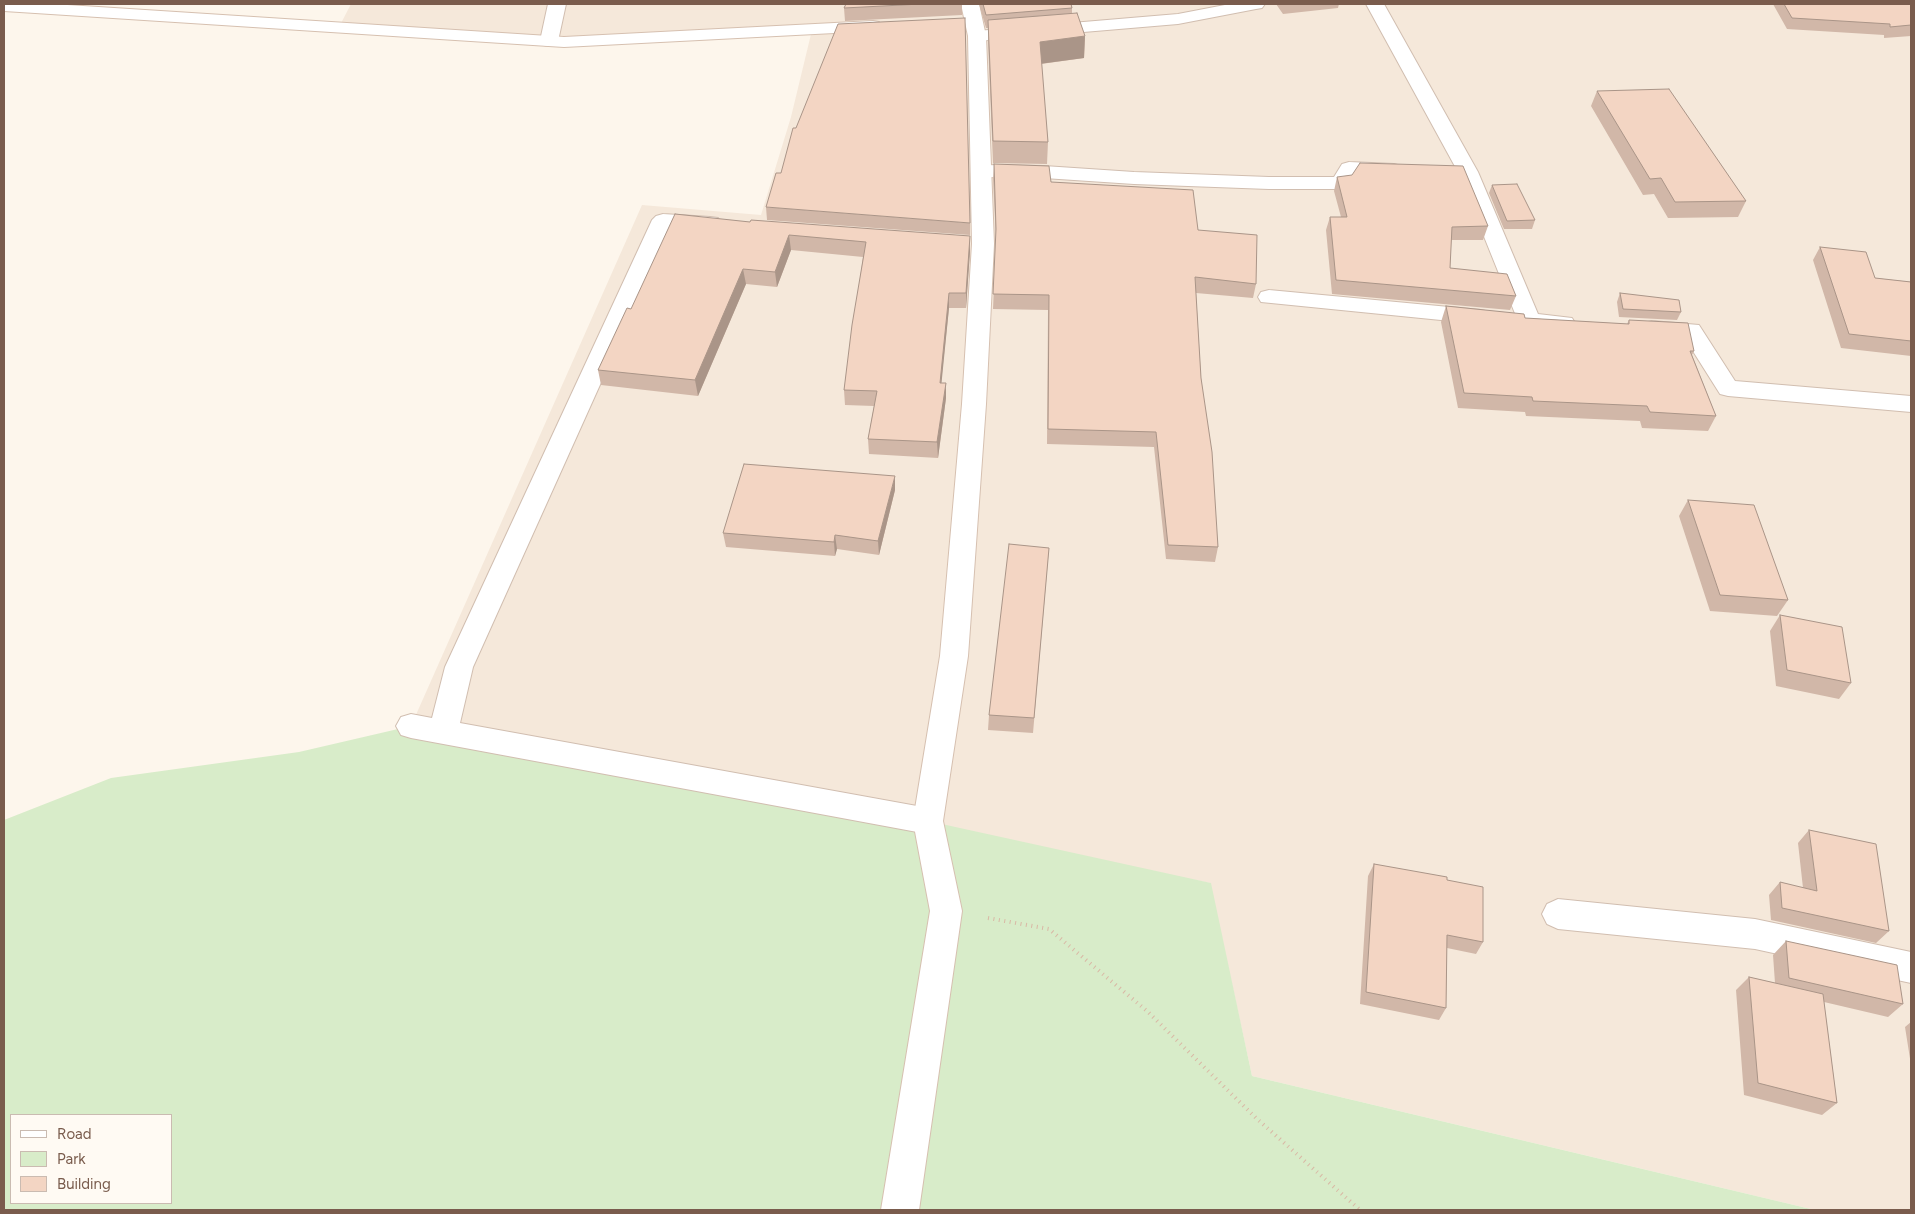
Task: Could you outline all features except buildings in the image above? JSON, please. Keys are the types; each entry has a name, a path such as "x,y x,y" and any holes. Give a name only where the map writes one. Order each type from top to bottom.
{"street":[{"path":"549,41 557,4"},
{"path":"900,1210 946,910 928,821 954,656 974,404 974,243 981,171 968,21 1178,19 1256,4"},
{"path":"1375,4 1459,172 1513,320"},
{"path":"4,6 564,42 888,26"},
{"path":"981,171 1044,172 1240,182 1341,184 1349,168 1412,170"},
{"path":"443,731 459,666 663,220 731,225"},
{"path":"1269,297 1513,320 1586,324"},
{"path":"1634,327 1691,330 1728,388 1911,404"},
{"path":"411,726 928,821"},
{"path":"1558,914 1755,934 1911,968"}],"path":[{"path":"946,910 1050,929 1147,1011 1256,1118 1360,1210"}],"shaded area":[{"path":"351,4 1911,4 1911,1210 1815,1210 1252,1076 1210,883 411,726 642,205 761,215 791,117 812,30 564,42 338,29"}],"green space":[{"path":"411,726 928,821 1211,883 1252,1076 1815,1210 4,1210 4,820 111,778 299,752"}]}
